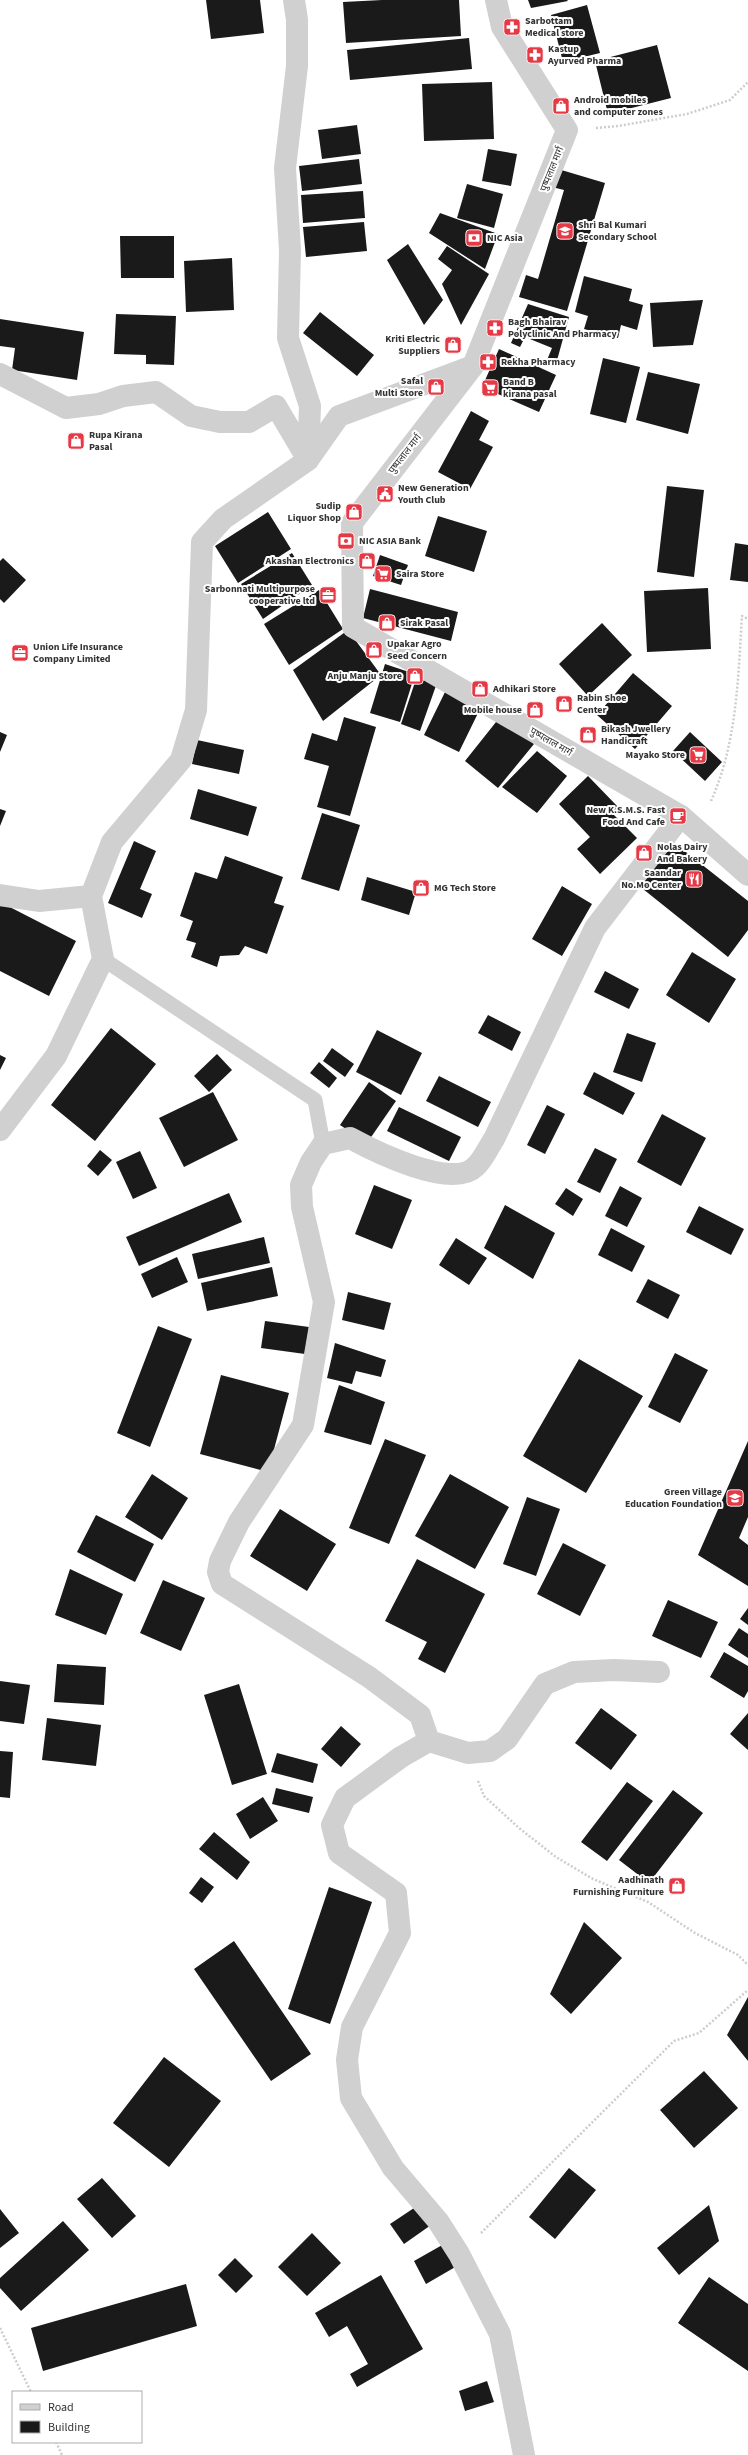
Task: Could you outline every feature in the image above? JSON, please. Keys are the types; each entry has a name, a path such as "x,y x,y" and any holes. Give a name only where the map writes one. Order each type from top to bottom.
{"street":[{"path":"294,0 297,20 297,66 285,168 290,250 288,338 310,406 308,460"},
{"path":"496,0 502,27 567,130"},
{"name":"पुष्पलाल मार्ग","path":"567,130 473,366 352,523 353,627 681,816 748,875"},
{"path":"0,1130 56,1056 102,960 91,896 112,842 181,760 196,710 202,542 223,519 308,460 339,416 473,366"},
{"path":"0,374 66,408 99,404 123,396 156,392 191,416 220,422 249,422 276,406 308,460"},
{"path":"430,1741 420,1715 369,1677 222,1584 218,1572 220,1561 239,1522 303,1425 324,1302 302,1207 302,1185 311,1162 323,1144 350,1138 381,1155 447,1175 464,1173 475,1168 494,1139 595,928 681,816"},
{"path":"0,895 39,901 91,896"},
{"path":"524,2455 500,2334 459,2254 438,2221 393,2168 351,2098 348,2060 352,2027 400,1933 396,1893 339,1853 332,1825 345,1798 402,1757 430,1741 468,1753 490,1751 507,1739 545,1684 574,1672 614,1670 659,1672"}],"lane":[{"path":"102,960 315,1100 323,1144"}],"path":[{"path":"567,130 618,126 687,114 730,100 748,82"},
{"path":"697,831 719,782 723,767 735,715 742,616 748,619"},
{"path":"468,1753 484,1796 519,1828 556,1857 593,1879 648,1902 695,1933 738,1954 748,1964"},
{"path":"459,2254 674,2041 700,2033 748,1990"},
{"path":"0,2328 31,2391"},
{"path":"56,2443 62,2455"}],"building":[{"path":"206,0 260,0 264,33 211,39"},
{"path":"382,0 459,0 461,36 346,43 343,2"},
{"path":"528,0 567,0 568,1 531,8"},
{"path":"587,5 600,53 563,62 551,15"},
{"path":"469,38 472,69 350,80 347,50"},
{"path":"657,45 671,98 608,114 595,61"},
{"path":"492,82 494,139 424,141 422,84"},
{"path":"357,125 361,154 322,159 318,130"},
{"path":"488,149 517,154 511,186 482,181"},
{"path":"359,159 362,184 302,191 299,166"},
{"name":"Shri Bal Kumari Secondary School","path":"558,169 605,183 567,311 519,297 526,275 538,279 564,190 552,187"},
{"path":"467,184 503,194 494,228 457,218"},
{"path":"363,191 365,218 303,223 301,195"},
{"path":"440,213 498,234 485,269 429,233"},
{"path":"364,222 367,251 306,257 303,227"},
{"path":"120,236 174,236 174,278 121,278"},
{"path":"408,244 443,300 424,325 387,260"},
{"path":"447,246 489,274 461,325 442,284 452,270 438,259"},
{"path":"232,258 234,310 186,312 184,261"},
{"path":"584,276 632,289 629,301 643,305 637,330 621,325 618,338 584,329 588,316 575,312"},
{"path":"703,300 693,345 653,347 650,303"},
{"path":"528,304 569,317 556,364 547,360 552,348 525,337 520,347 511,343"},
{"path":"320,312 374,355 357,376 303,333"},
{"path":"116,314 176,316 174,365 146,364 146,355 114,354"},
{"path":"0,319 84,332 77,380 12,370 15,348 0,346"},
{"path":"499,349 556,375 539,412 482,387"},
{"path":"603,358 640,367 626,423 590,414"},
{"path":"648,372 700,384 688,434 636,420"},
{"path":"471,411 489,421 479,440 493,447 470,489 438,472"},
{"path":"667,486 704,490 694,577 657,572"},
{"path":"268,512 291,549 238,583 215,546"},
{"path":"438,516 487,531 474,572 425,556"},
{"path":"735,543 748,545 748,582 730,580"},
{"path":"292,553 312,585 263,619 241,584"},
{"path":"380,555 408,565 401,585 373,576"},
{"path":"3,558 26,580 4,603 0,599 0,561"},
{"path":"708,588 711,649 647,652 644,591"},
{"path":"370,589 458,612 451,641 363,618"},
{"path":"319,590 343,629 289,665 264,624"},
{"path":"602,623 632,655 588,696 559,664"},
{"path":"348,630 381,675 323,721 293,670"},
{"path":"385,664 415,674 400,722 370,713"},
{"path":"633,673 672,706 635,749 597,715"},
{"path":"417,676 438,680 420,731 401,724"},
{"path":"446,690 481,707 459,752 424,735"},
{"path":"344,717 376,727 350,816 317,807 329,766 304,759 312,733 337,741"},
{"path":"500,717 534,744 498,788 465,761"},
{"path":"0,732 7,735 0,752"},
{"path":"690,732 722,762 705,781 673,751"},
{"path":"197,740 244,750 239,774 192,764"},
{"path":"537,751 567,776 537,813 502,787"},
{"path":"588,776 619,808 613,814 637,838 600,874 577,849 590,837 559,804"},
{"path":"198,789 257,807 248,836 190,819"},
{"path":"0,809 6,811 0,826"},
{"path":"322,813 360,825 339,891 301,879"},
{"path":"134,841 156,851 140,889 152,894 142,918 108,903"},
{"path":"672,841 748,901 748,930 728,957 638,885"},
{"path":"225,856 283,877 274,903 284,906 267,954 245,946 239,955 220,956 217,967 191,957 196,943 186,940 193,921 180,916 195,872 217,879"},
{"path":"367,877 416,892 409,915 361,900"},
{"path":"562,886 592,904 562,956 532,939"},
{"path":"0,902 76,941 49,996 0,971"},
{"path":"692,952 736,979 709,1023 666,995"},
{"path":"605,971 639,989 629,1009 594,992"},
{"path":"488,1015 521,1032 512,1051 478,1033"},
{"path":"111,1028 156,1064 95,1141 51,1105"},
{"path":"377,1030 422,1053 401,1095 356,1072"},
{"path":"627,1033 656,1043 642,1082 613,1072"},
{"path":"332,1048 354,1064 345,1077 323,1061"},
{"path":"217,1054 232,1070 209,1092 194,1076"},
{"path":"0,1055 6,1058 0,1070"},
{"path":"319,1062 337,1078 329,1088 310,1073"},
{"path":"594,1072 635,1093 623,1115 583,1094"},
{"path":"439,1076 491,1102 478,1127 426,1101"},
{"path":"369,1082 396,1101 367,1143 340,1125"},
{"path":"213,1092 238,1140 184,1167 159,1118"},
{"path":"547,1105 565,1114 545,1154 527,1145"},
{"path":"399,1107 461,1137 449,1161 387,1131"},
{"path":"662,1114 706,1138 681,1186 637,1162"},
{"path":"595,1148 617,1159 600,1193 577,1182"},
{"path":"100,1150 112,1160 98,1176 87,1166"},
{"path":"140,1151 157,1188 133,1199 116,1162"},
{"path":"374,1185 412,1200 392,1249 355,1234"},
{"path":"620,1186 642,1198 627,1227 605,1216"},
{"path":"566,1188 583,1199 573,1216 555,1204"},
{"path":"229,1193 242,1222 139,1266 126,1237"},
{"path":"505,1205 555,1233 533,1279 484,1248"},
{"path":"699,1206 744,1229 731,1255 686,1232"},
{"path":"611,1228 645,1246 632,1272 598,1255"},
{"path":"264,1237 270,1263 198,1279 192,1254"},
{"path":"456,1238 487,1258 469,1285 439,1265"},
{"path":"177,1257 188,1282 152,1298 141,1274"},
{"path":"272,1267 278,1296 207,1311 201,1283"},
{"path":"648,1279 680,1295 668,1319 636,1302"},
{"path":"348,1292 391,1303 384,1330 342,1320"},
{"path":"265,1321 309,1327 305,1354 261,1348"},
{"path":"158,1326 192,1339 150,1447 117,1433"},
{"path":"335,1343 386,1360 381,1377 356,1371 352,1384 327,1378"},
{"path":"675,1353 708,1370 680,1423 648,1407"},
{"path":"579,1359 643,1396 586,1493 523,1456"},
{"path":"221,1375 289,1393 268,1472 200,1454"},
{"path":"339,1385 385,1402 371,1445 324,1432"},
{"path":"385,1439 426,1455 389,1544 349,1528"},
{"name":"Green Village Education Foundation","path":"748,1441 748,1517 739,1538 748,1545 748,1586 698,1555"},
{"path":"152,1474 188,1498 162,1540 125,1517"},
{"path":"450,1474 509,1507 475,1569 415,1536"},
{"path":"527,1497 560,1509 536,1576 503,1564"},
{"path":"280,1509 336,1544 307,1591 250,1556"},
{"path":"96,1515 154,1544 135,1582 77,1552"},
{"path":"563,1543 606,1565 580,1616 537,1594"},
{"path":"417,1559 485,1594 445,1673 418,1659 427,1642 385,1621"},
{"path":"70,1569 123,1594 106,1635 55,1615"},
{"path":"163,1580 205,1598 181,1651 140,1633"},
{"path":"668,1600 718,1622 701,1658 652,1636"},
{"path":"748,1608 748,1625 740,1619"},
{"path":"739,1628 748,1634 748,1658 728,1645"},
{"path":"724,1652 748,1666 748,1691 744,1698 710,1677"},
{"path":"57,1664 106,1667 104,1705 54,1702"},
{"path":"0,1681 30,1685 24,1724 0,1721"},
{"path":"239,1684 267,1774 232,1785 204,1695"},
{"path":"601,1708 637,1735 611,1770 575,1743"},
{"path":"748,1713 748,1750 730,1734"},
{"path":"47,1718 101,1725 96,1766 42,1760"},
{"path":"341,1726 361,1744 341,1767 321,1749"},
{"path":"0,1751 13,1752 10,1798 0,1797"},
{"path":"277,1753 318,1764 313,1783 271,1772"},
{"path":"627,1782 653,1801 607,1861 581,1842"},
{"path":"276,1788 313,1797 309,1813 272,1804"},
{"path":"673,1790 703,1813 649,1883 619,1860"},
{"path":"263,1797 278,1821 250,1839 236,1814"},
{"path":"214,1832 250,1862 237,1880 199,1849"},
{"path":"201,1877 214,1887 202,1903 189,1893"},
{"path":"329,1887 372,1902 330,2024 288,2009"},
{"path":"584,1922 622,1958 571,2014 550,1994"},
{"path":"234,1941 311,2054 271,2081 194,1969"},
{"path":"748,1997 748,2061 727,2035"},
{"path":"164,2057 221,2101 169,2167 113,2123"},
{"path":"704,2071 738,2108 694,2148 660,2110"},
{"path":"569,2168 596,2190 555,2239 529,2217"},
{"path":"102,2178 136,2216 112,2238 77,2199"},
{"path":"709,2205 719,2241 679,2275 657,2248"},
{"path":"417,2206 431,2225 404,2244 390,2224"},
{"path":"0,2209 19,2233 0,2248"},
{"path":"63,2221 89,2250 21,2311 0,2288 0,2278"},
{"path":"312,2233 341,2263 307,2296 278,2267"},
{"path":"444,2244 457,2266 426,2284 414,2261"},
{"path":"235,2258 253,2276 236,2293 218,2275"},
{"path":"381,2275 423,2349 357,2387 350,2374 368,2364 347,2326 329,2337 315,2313"},
{"path":"709,2277 748,2304 748,2371 678,2323"},
{"path":"186,2284 197,2326 43,2371 31,2328"},
{"path":"487,2381 494,2402 465,2411 459,2391"}],"place":[{"name":"Sarbottam Medical store","path":"512,27"},
{"name":"Kastup Ayurved Pharma","path":"535,55"},
{"name":"Android mobiles and computer zones","path":"561,106"},
{"name":"Shri Bal Kumari Secondary School","path":"565,231"},
{"name":"NIC Asia","path":"474,238"},
{"name":"Bagh Bhairav Polyclinic And Pharmacy","path":"495,328"},
{"name":"Kriti Electric Suppliers","path":"453,345"},
{"name":"Rekha Pharmacy","path":"488,362"},
{"name":"Safal Multi Store","path":"436,387"},
{"name":"Band B kirana pasal","path":"490,388"},
{"name":"Rupa Kirana Pasal","path":"76,441"},
{"name":"New Generation Youth Club","path":"385,494"},
{"name":"Sudip Liquor Shop","path":"354,512"},
{"name":"NIC ASIA Bank","path":"346,541"},
{"name":"Akashan Electronics","path":"367,561"},
{"name":"Saira Store","path":"383,574"},
{"name":"Sarbonnati Multipurpose cooperative ltd","path":"328,595"},
{"name":"Sirak Pasal","path":"387,623"},
{"name":"Upakar Agro Seed Concern","path":"374,650"},
{"name":"Union Life Insurance Company Limited","path":"20,653"},
{"name":"Anju Manju Store","path":"415,676"},
{"name":"Adhikari Store","path":"480,689"},
{"name":"Rabin Shoe Center","path":"564,704"},
{"name":"Mobile house","path":"535,710"},
{"name":"Bikash Jwellery Handicraft","path":"588,735"},
{"name":"Mayako Store","path":"698,755"},
{"name":"New K.S.M.S. Fast Food And Cafe","path":"678,816"},
{"name":"Nolas Dairy And Bakery","path":"644,853"},
{"name":"Saandar No.Mo Center","path":"694,879"},
{"name":"MG Tech Store","path":"421,888"},
{"name":"Green Village Education Foundation","path":"735,1498"},
{"name":"Aadhinath Furnishing Furniture","path":"677,1886"}]}
